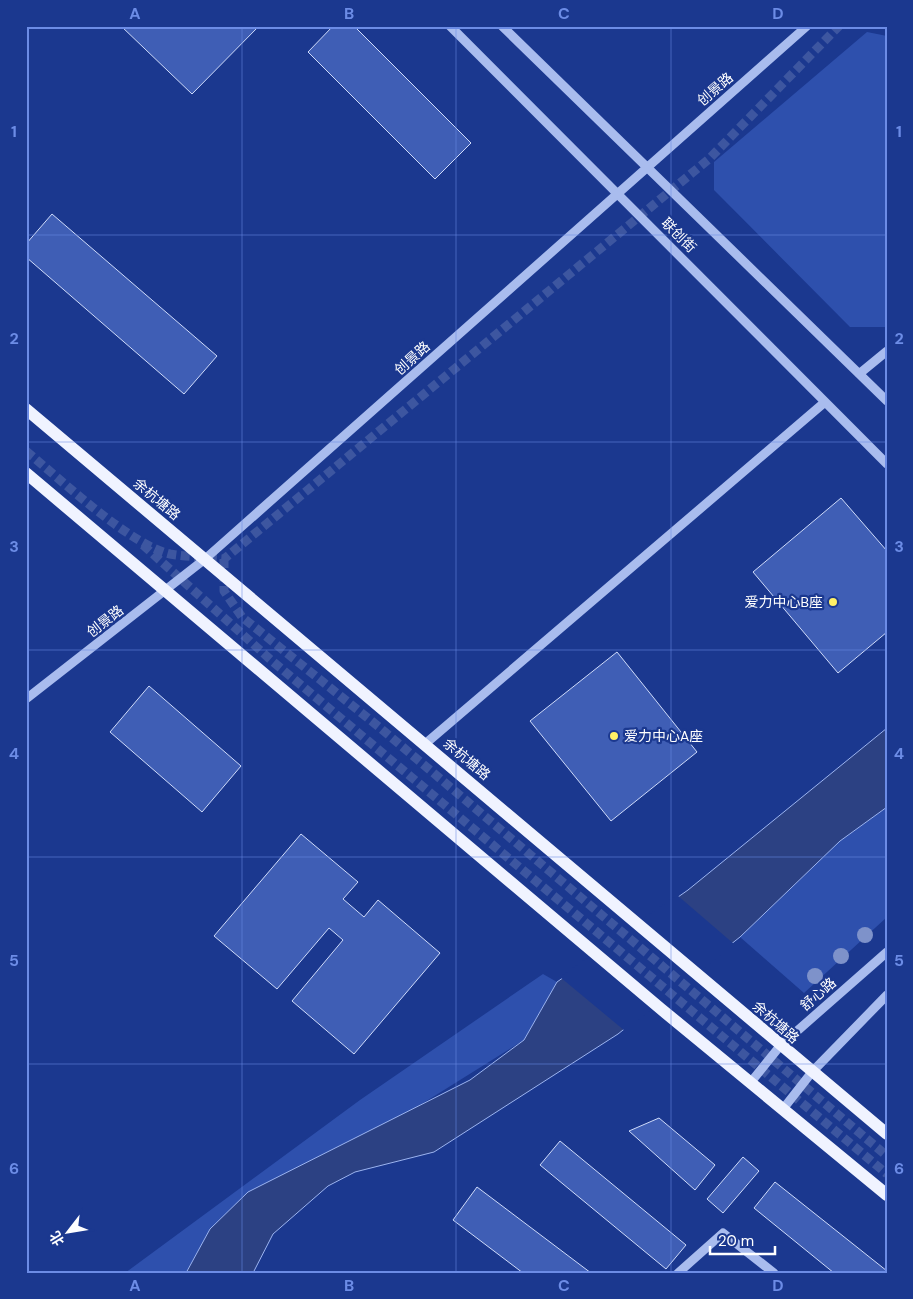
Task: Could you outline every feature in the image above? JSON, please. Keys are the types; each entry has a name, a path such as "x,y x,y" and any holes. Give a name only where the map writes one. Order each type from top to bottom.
{"main road":[{"name":"余杭塘路","path":"26,409 705,978 780,1046 887,1134"},
{"path":"26,474 661,1009 887,1195"}],"street":[{"name":"联创街","path":"450,26 887,464"},
{"name":"联创街","path":"502,26 887,401"},
{"name":"创景路","path":"26,699 205,559 806,26"},
{"path":"859,374 887,351"},
{"path":"425,744 825,402"},
{"name":"舒心路","path":"751,1082 780,1046 887,952"},
{"path":"783,1109 812,1072 887,995"},
{"path":"678,1273 723,1233 774,1273"}],"shaded area":[{"path":"867,32 887,36 886,327 850,327 714,190 714,162"},
{"path":"887,728 887,807 840,841 740,937 618,1034 434,1152 355,1172 328,1186 273,1234 253,1273 186,1273 210,1229 248,1192 470,1080 524,1040 557,982 688,890"},
{"path":"887,807 887,917 804,993 740,937 840,841"},
{"path":"543,974 557,982 524,1040 404,1115 210,1229 186,1273 125,1273 360,1100"}],"pier":[{"path":"677,895 734,944 625,1031 560,977"}],"building":[{"path":"121,26 259,26 192,94"},
{"path":"333,26 354,26 471,143 435,179 308,52"},
{"path":"52,214 217,356 184,394 26,257 26,244"},
{"name":"爱力中心B座","path":"841,498 887,551 887,632 838,673 753,572"},
{"name":"爱力中心A座","path":"617,652 697,752 611,821 530,721"},
{"path":"149,686 241,766 202,812 110,732"},
{"path":"301,834 358,882 343,899 364,917 378,900 440,953 354,1054 292,1001 343,940 329,928 277,989 214,936"},
{"path":"659,1118 715,1165 695,1190 629,1131"},
{"path":"560,1141 686,1245 666,1269 540,1165"},
{"path":"743,1157 759,1171 723,1213 707,1199"},
{"path":"775,1182 887,1271 887,1273 834,1273 754,1208"},
{"path":"477,1187 591,1273 523,1273 453,1220"}],"tunnel":[{"path":"26,451 96,510 135,538 170,554 224,559 709,159 839,26"},
{"path":"143,545 271,660 887,1174"},
{"path":"224,559 224,591 242,617 379,727 887,1156"}],"place":[{"name":"爱力中心B座","path":"833,602"},
{"name":"爱力中心A座","path":"614,736"}]}
